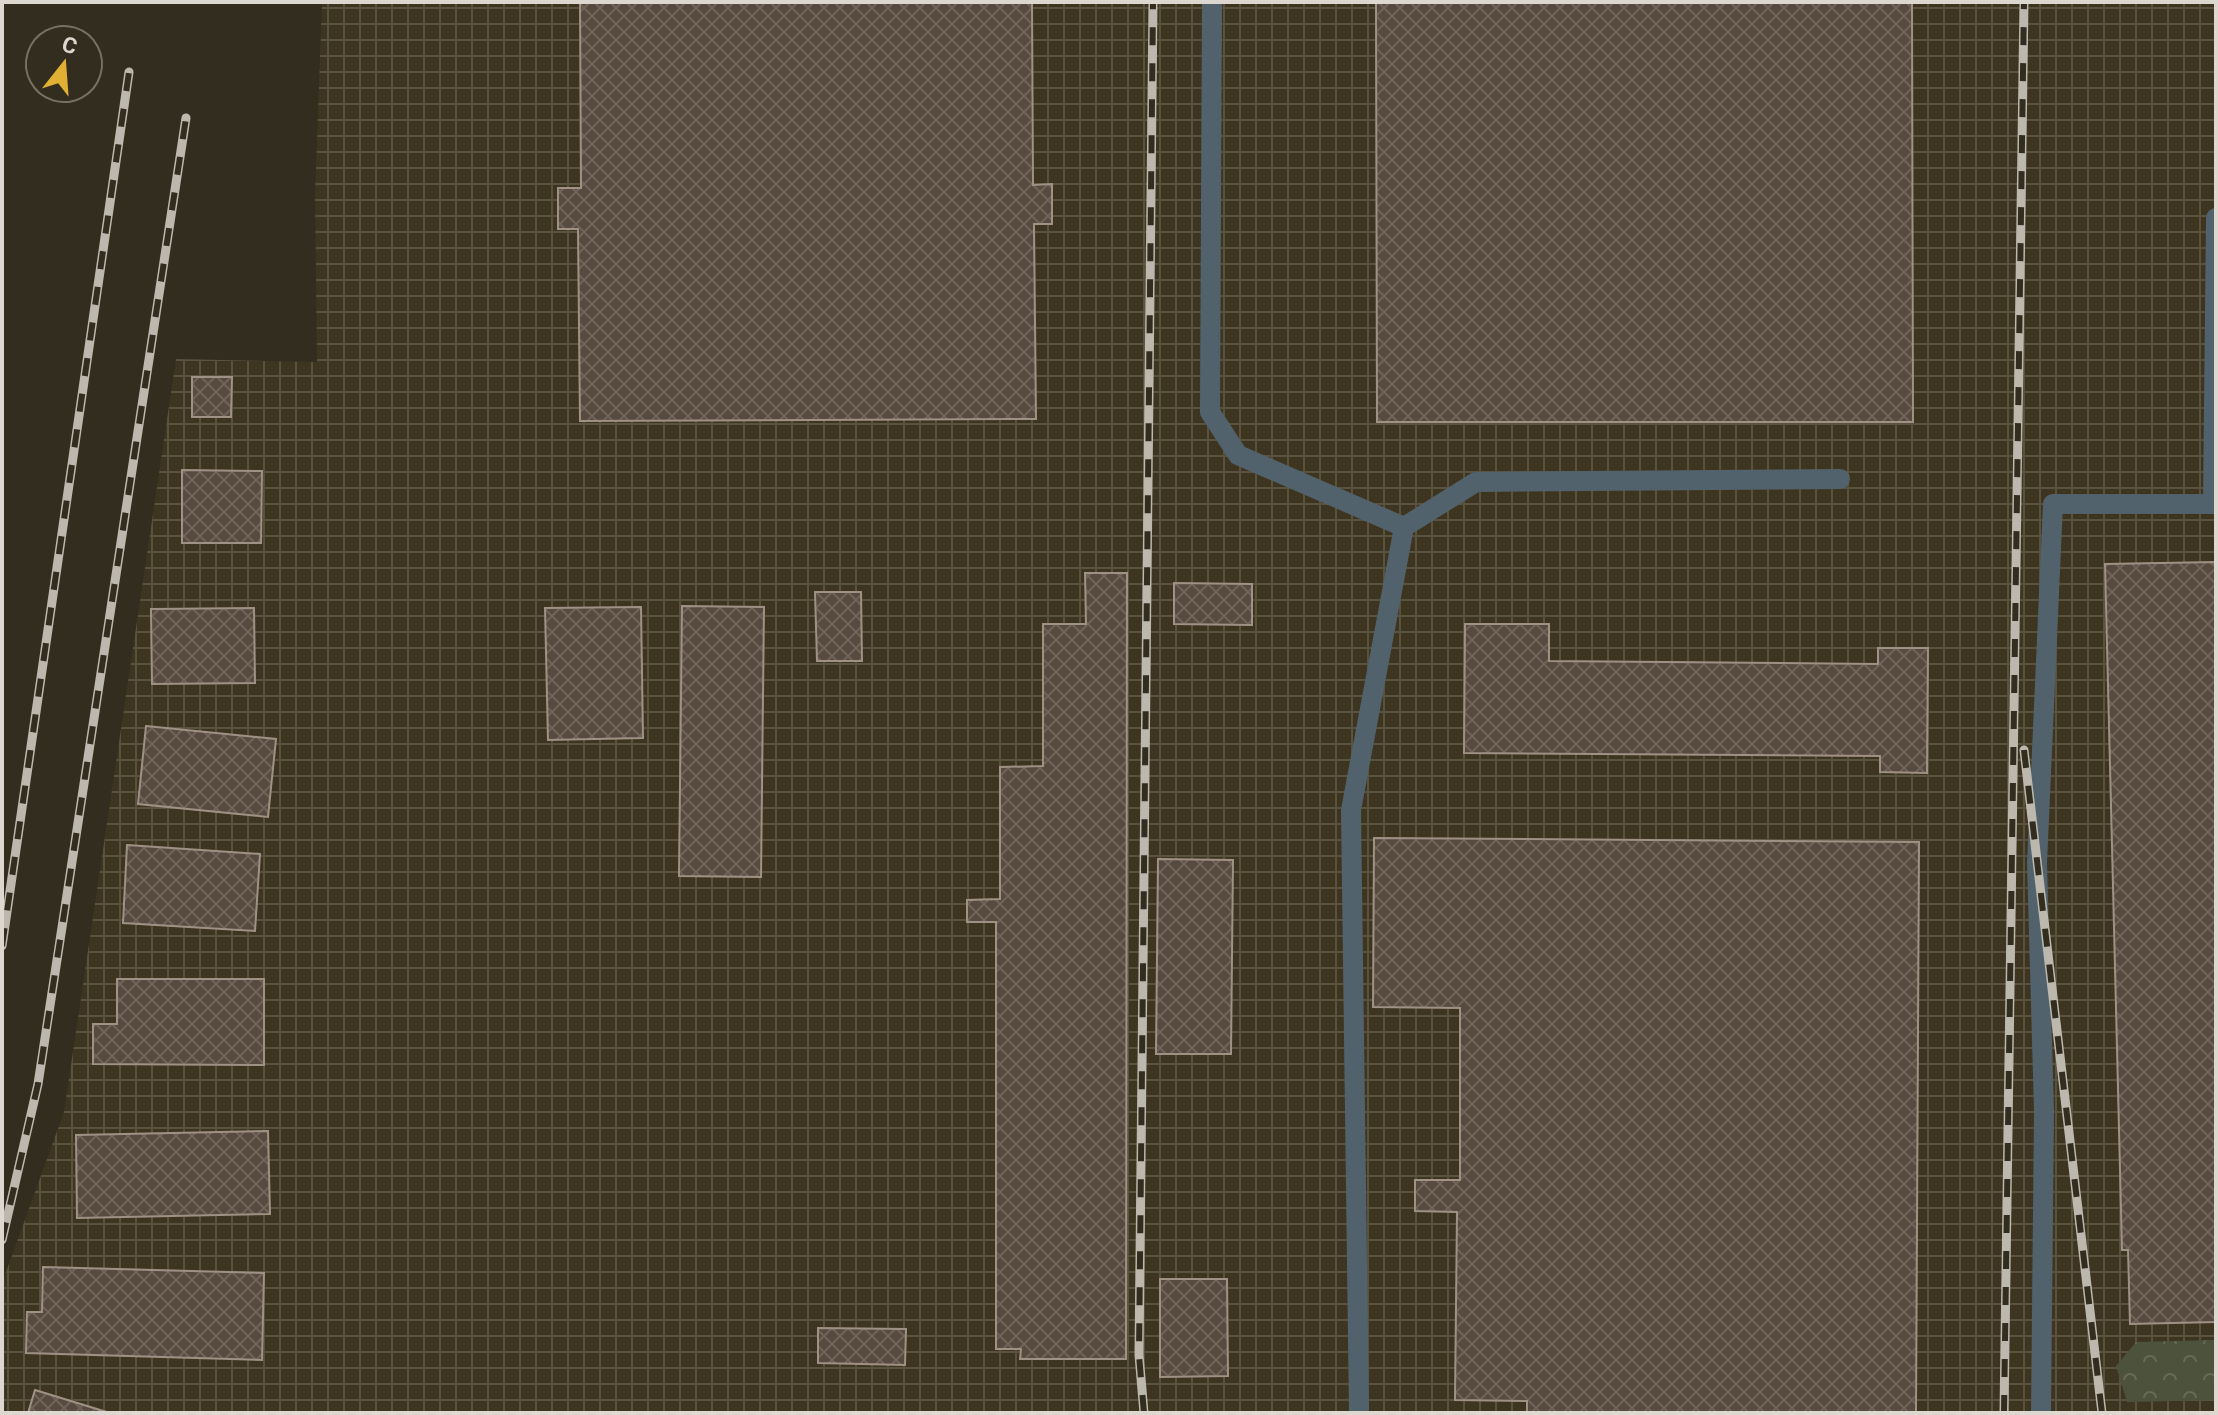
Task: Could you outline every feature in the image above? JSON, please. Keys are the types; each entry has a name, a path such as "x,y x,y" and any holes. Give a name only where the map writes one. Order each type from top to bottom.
{"lane":[{"path":"1212,2 1210,412 1238,455 1404,527"},
{"path":"2041,1413 2044,1111 2037,863 2053,504 2215,504 2216,218"},
{"path":"1359,1413 1351,810 1404,527 1476,482 1840,479"}],"shaded area":[{"path":"322,2 2216,2 2216,1413 2,1413 2,1283 64,1112 176,359 317,362 315,195"}],"green space":[{"path":"2216,1340 2216,1400 2127,1402 2116,1366 2136,1342"}],"building":[{"path":"580,2 1032,2 1033,185 1052,184 1052,224 1034,224 1036,419 580,421 578,229 558,229 558,188 581,188"},
{"path":"1376,2 1912,2 1913,422 1377,422"},
{"path":"192,377 232,377 231,417 192,417"},
{"path":"182,470 262,471 261,543 182,543"},
{"path":"2216,562 2216,1322 2130,1324 2128,1250 2122,1250 2105,564"},
{"path":"1085,573 1127,573 1126,1359 1020,1359 1021,1349 996,1349 996,922 967,922 967,900 1000,899 1000,767 1043,766 1043,624 1086,624"},
{"path":"1174,583 1252,584 1252,625 1174,624"},
{"path":"815,592 861,592 862,661 817,661"},
{"path":"682,606 764,607 761,877 679,876"},
{"path":"641,607 643,738 548,740 545,608"},
{"path":"254,608 255,683 152,684 151,609"},
{"path":"1465,624 1549,624 1549,661 1878,664 1878,648 1928,648 1927,773 1880,772 1880,756 1464,753"},
{"path":"146,726 276,739 268,817 138,804"},
{"path":"1374,838 1919,842 1916,1413 1527,1413 1527,1401 1455,1400 1457,1212 1415,1211 1415,1180 1460,1180 1460,1008 1373,1007"},
{"path":"127,845 260,854 255,931 123,923"},
{"path":"1158,859 1233,860 1231,1054 1156,1054"},
{"path":"117,979 264,979 264,1065 93,1064 93,1024 117,1024"},
{"path":"268,1131 270,1214 77,1218 76,1135"},
{"path":"43,1267 264,1273 262,1360 26,1353 27,1312 42,1312"},
{"path":"1160,1279 1227,1279 1228,1376 1160,1377"},
{"path":"818,1328 906,1329 905,1365 818,1363"},
{"path":"35,1390 110,1413 28,1413"}],"railway":[{"path":"1144,1413 1139,1355 1153,2"},
{"path":"2004,1413 2024,2"},
{"path":"2,946 129,72"},
{"path":"2,1240 38,1084 186,118"},
{"path":"2024,750 2102,1413"}]}
